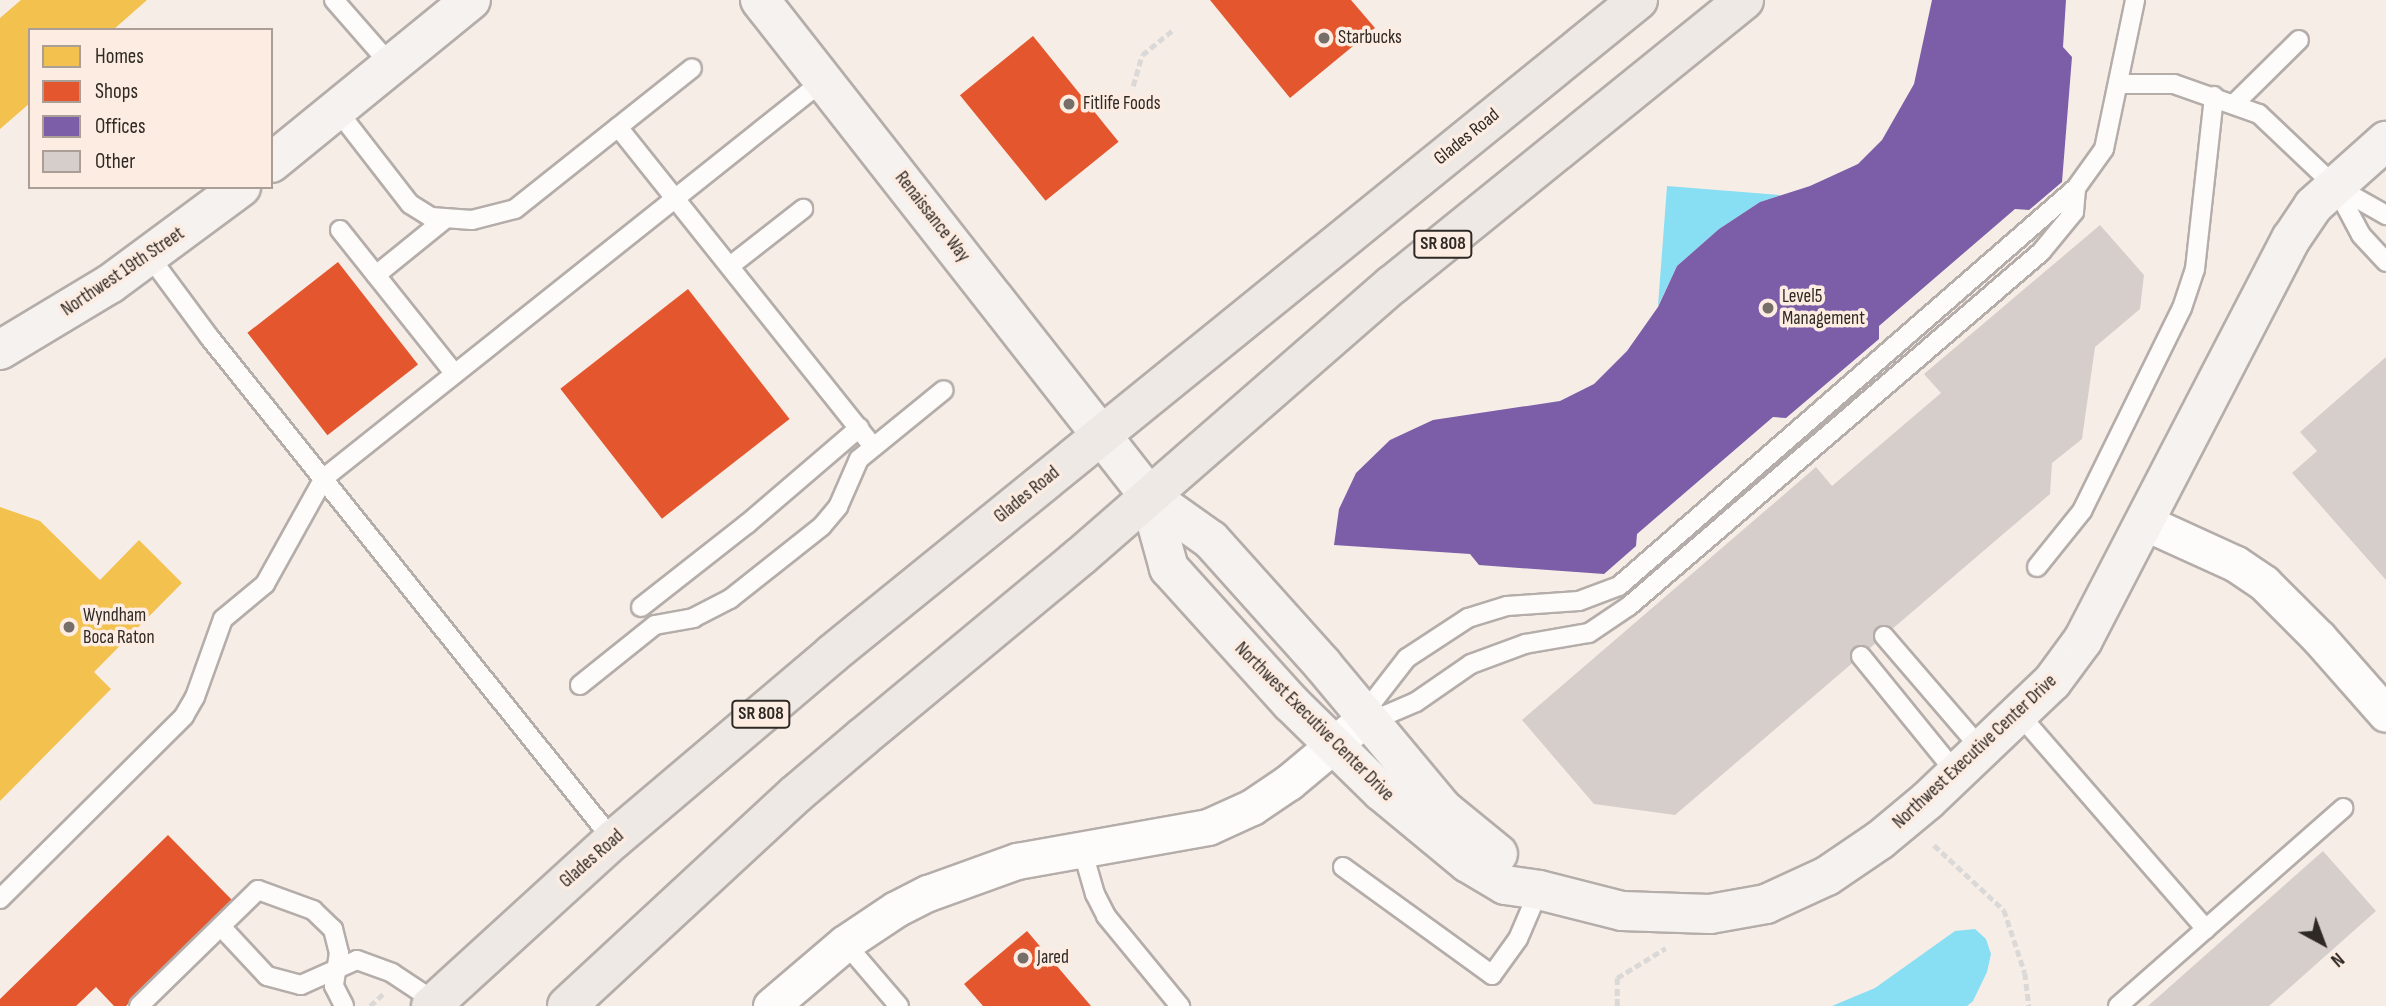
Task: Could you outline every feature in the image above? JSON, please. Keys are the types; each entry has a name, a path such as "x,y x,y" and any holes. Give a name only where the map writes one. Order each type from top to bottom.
{"main road":[{"name":"Glades Road","path":"433,1004 613,840 842,645 1637,0"},
{"name":"SR 808","path":"567,1006 796,794 1149,496 1392,285 1744,0"}],"street":[{"path":"273,161 471,0"},
{"name":"Renaissance Way","path":"761,0 1102,435"},
{"name":"Northwest Executive Center Drive","path":"1102,435 1149,496 1211,540 1354,728 1398,807 1468,863 1505,885 1539,890 1593,906 1646,913 1710,914 1766,904 1807,886 1855,858 1904,821 2052,682 2073,655 2280,257 2313,206 2386,141"},
{"name":"Northwest 19th Street","path":"0,350 74,308 150,257 238,189"},
{"name":"Northwest Executive Center Drive","path":"1149,496 1169,568 1291,704 1354,728"},
{"path":"2144,522 2236,564 2264,583 2319,638 2386,714"},
{"path":"771,1006 845,943 897,909 960,879 1017,861 1208,827 1252,807 1279,789 1354,728"}],"lane":[{"path":"334,0 391,65"},
{"path":"1354,728 1408,658 1468,618 1507,606 1579,601 1619,586 2076,188 2104,149 2135,0"},
{"path":"2234,104 2299,40"},
{"path":"337,110 410,204 431,217 444,220 484,219 515,209 692,68"},
{"path":"0,899 184,716 195,697 223,619 265,584 324,478 824,80"},
{"path":"2119,84 2174,84 2259,114 2334,186 2386,215"},
{"path":"2038,567 2082,511 2182,308 2195,269 2214,96"},
{"path":"618,127 873,447"},
{"path":"2334,186 2361,235 2386,262"},
{"path":"1354,728 1416,702 1471,664 1525,644 1589,633 1629,606 2041,253 2074,212 2076,188"},
{"path":"730,267 803,209"},
{"path":"376,275 444,220"},
{"path":"340,230 455,374"},
{"path":"150,257 210,338 613,840"},
{"path":"580,685 655,625 693,618 730,599 822,526 838,507 859,459 944,390"},
{"path":"641,607 747,524 859,428"},
{"path":"1884,636 1969,762"},
{"path":"1861,656 1969,762"},
{"path":"2019,714 2206,929"},
{"path":"2118,1006 2343,808"},
{"path":"1082,849 1095,894 1106,916 1180,1006"},
{"path":"1343,867 1492,975 1518,939 1539,890"},
{"path":"139,1006 258,890 313,910 333,929 340,953 335,978 344,1006"},
{"path":"226,932 267,976 301,985 335,978 357,960 392,973 433,1004"},
{"path":"845,943 899,1006"}],"path":[{"path":"1133,86 1142,55 1174,29"},
{"path":"1934,845 2004,909 2025,973 2029,1006"},
{"path":"1617,1006 1617,978 1667,947"},
{"path":"370,1006 388,988"}],"water":[{"path":"1667,186 1781,195 1760,202 1719,229 1677,266 1658,306"},
{"path":"1975,929 1986,939 1991,954 1987,972 1973,1001 1967,1006 1832,1006 1875,988 1955,931"}],"building: Homes":[{"path":"21,0 147,0 115,28 28,28 28,105 0,129 0,18"},
{"name":"Wyndham Boca Raton","path":"0,507 40,521 100,580 139,540 182,583 94,672 111,689 0,801"}],"building: Shops":[{"path":"1210,0 1351,0 1375,28 1290,98"},
{"path":"1033,36 1119,142 1046,201 960,95"},
{"path":"338,262 418,364 327,435 247,333"},
{"path":"688,289 790,419 662,519 560,389"},
{"path":"168,835 233,901 126,1006 114,1006 96,987 76,1006 0,1006 0,999"},
{"name":"Jared","path":"1027,931 1091,1006 983,1006 964,984"}],"building: Offices":[{"path":"1932,0 2066,0 2063,47 2072,57 2062,182 2029,210 2015,209 1879,326 1879,339 1786,418 1773,417 1637,534 1636,546 1604,574 1479,565 1470,554 1334,545 1339,509 1356,473 1390,440 1433,420 1560,401 1594,384 1627,351 1658,307 1677,266 1719,229 1760,202 1810,186 1858,164 1882,140 1914,84"}],"building: Other":[{"path":"2100,225 2144,275 2140,309 2095,347 2082,439 2052,463 2050,494 1675,815 1594,804 1522,720 1816,467 1832,486 1941,393 1924,374"},
{"path":"2386,357 2386,580 2292,473 2317,451 2300,432"},
{"path":"2323,851 2376,911 2269,1006 2148,1006"}],"place":[{"name":"Starbucks","path":"1324,38"},
{"name":"Fitlife Foods","path":"1069,104"},
{"name":"Level5 Management","path":"1768,308"},
{"name":"Wyndham Boca Raton","path":"69,627"},
{"name":"Jared","path":"1023,958"}]}
